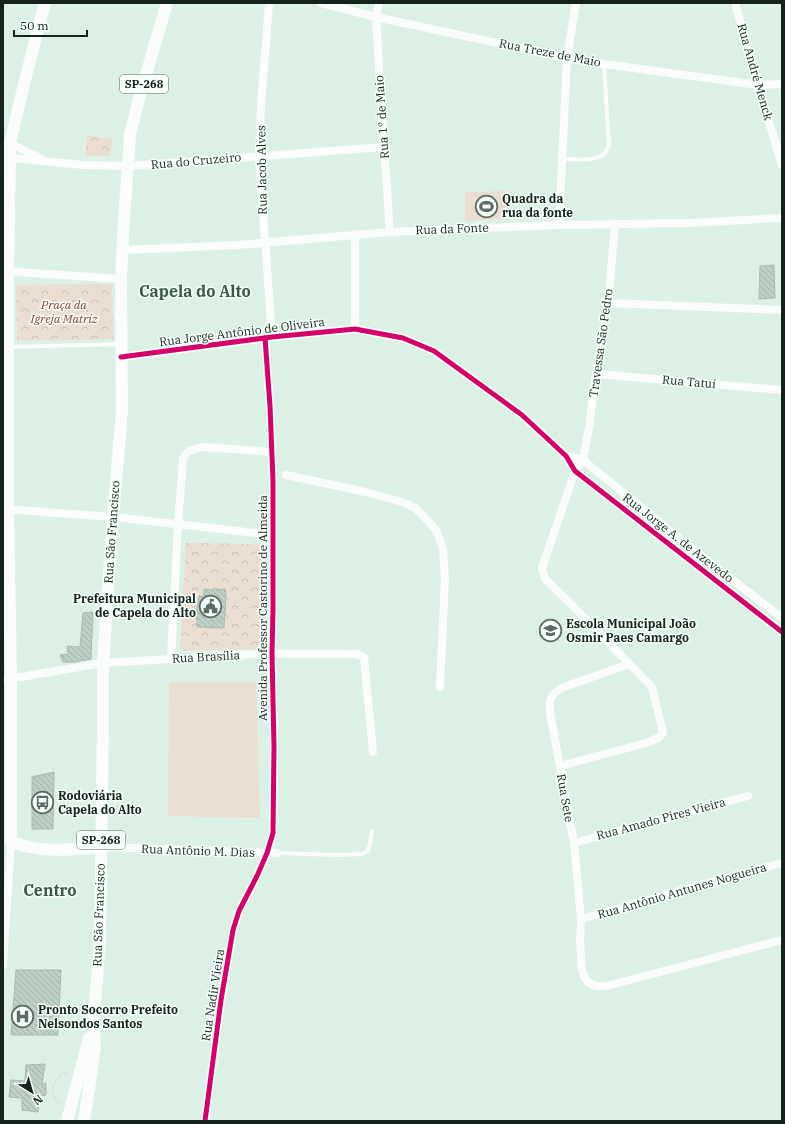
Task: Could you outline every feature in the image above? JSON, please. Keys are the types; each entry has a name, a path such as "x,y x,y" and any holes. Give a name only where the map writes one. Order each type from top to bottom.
{"main road":[{"path":"11,842 7,679 6,509 9,347 6,271 6,157 45,3"},
{"name":"SP-268","path":"128,166 130,134 167,3"},
{"name":"Rua São Francisco","path":"84,1121 95,1048 94,1018 100,939 103,663 122,410 121,279 128,166"},
{"name":"Rua Antônio M. Dias","path":"11,842 30,847 50,849 101,847"},
{"name":"Rua São Francisco","path":"67,1121 94,1018"}],"street":[{"name":"Rua Jacob Alves","path":"268,337 260,156 261,106 269,3"},
{"name":"Rua Treze de Maio","path":"321,3 567,58 758,85 782,84"},
{"name":"Rua 1º de Maio","path":"379,3 376,16 390,232"},
{"path":"558,225 567,58 576,3"},
{"name":"Rua André Menck","path":"735,3 782,165"},
{"path":"10,143 45,161"},
{"name":"Rua do Cruzeiro","path":"6,157 83,165 128,166 384,147"},
{"name":"Rua da Fonte","path":"123,250 191,248 390,232 558,225 690,223 782,218"},
{"name":"Travessa São Pedro","path":"583,460 608,303 615,225"},
{"path":"355,234 355,329"},
{"path":"6,271 121,279"},
{"path":"608,303 782,310"},
{"name":"Rua Jorge Antônio de Oliveira","path":"121,357 268,337 355,329 403,338 434,351 522,415 566,456"},
{"name":"Avenida Professor Castorino de Almeida","path":"257,876 274,833 272,452 268,337"},
{"name":"Rua Tatuí","path":"596,374 782,390"},
{"path":"171,659 183,459 189,451 202,447 272,452"},
{"name":"Rua Jorge A. de Azevedo","path":"566,456 583,460 690,547 782,618"},
{"name":"Rua Jorge A. de Azevedo","path":"566,456 575,471 782,632"},
{"path":"560,766 646,743 658,738 663,732 652,687 561,593 545,579 543,574 542,568 575,471 583,460"},
{"path":"286,475 366,492 402,502 415,508 436,530 443,548 445,578 440,687"},
{"path":"6,509 113,517 273,535"},
{"name":"Rua Brasília","path":"7,679 103,663 272,653 357,654 364,657 373,752"},
{"name":"Rua Sete","path":"629,664 561,688 549,701 574,843 581,919 580,942 582,969 584,977 589,983 596,986 607,986 782,940"},
{"name":"Rua Amado Pires Vieira","path":"574,843 748,796"},
{"path":"3,965 11,842"},
{"name":"Rua Antônio M. Dias","path":"101,847 277,853"},
{"name":"Rua Antônio Antunes Nogueira","path":"581,919 782,863"},
{"name":"Rua Nadir Vieira","path":"205,1121 221,1000 234,930 239,911 257,876"}],"lane":[{"path":"562,158 582,160 596,158 604,154 609,146 604,64"},
{"path":"9,347 122,344"},
{"path":"277,853 338,855 362,854 368,851 372,831"}],"path":[{"path":"71,1108 57,1101 53,1095 52,1088 56,1080 62,1074 81,1069"}],"green space":[{"path":"87,135 112,139 110,156 85,156"},
{"name":"Quadra da rua da fonte","path":"508,191 509,219 465,221 465,192"},
{"name":"Praça da Igreja Matriz","path":"112,284 113,339 17,341 16,285"},
{"path":"186,543 259,544 262,554 262,641 255,649 184,651 180,647"},
{"path":"256,682 260,818 168,816 169,683"}],"building":[{"path":"774,265 775,298 759,299 760,266"},
{"name":"Prefeitura Municipal de Capela do Alto","path":"204,589 225,589 224,628 197,627 196,616 199,596 204,596"},
{"path":"93,612 91,659 75,662 63,662 60,655 68,654 67,646 80,647 83,613"},
{"name":"Rodoviária Capela do Alto","path":"54,772 53,829 32,829 32,777"},
{"name":"Pronto Socorro Prefeito Nelsondos Santos","path":"16,970 61,970 58,1035 11,1035"},
{"path":"45,1064 42,1084 46,1083 46,1095 39,1096 38,1112 22,1110 22,1098 9,1097 11,1080 25,1081 26,1065"}],"cycle path":[{"path":"121,357 272,337 355,329 403,338 434,351 522,415 566,456 575,471 782,632"},
{"path":"205,1121 221,1000 233,930 239,911 267,853 273,833 273,481 265,338"}],"place":[{"name":"Quadra da rua da fonte","path":"487,206"},
{"name":"Prefeitura Municipal de Capela do Alto","path":"211,606"},
{"name":"Escola Municipal João Osmir Paes Camargo","path":"551,631"},
{"name":"Rodoviária Capela do Alto","path":"43,803"},
{"name":"Pronto Socorro Prefeito Nelsondos Santos","path":"23,1017"}],"district":[{"name":"Capela do Alto","path":"195,291"},
{"name":"Centro","path":"50,890"}]}
